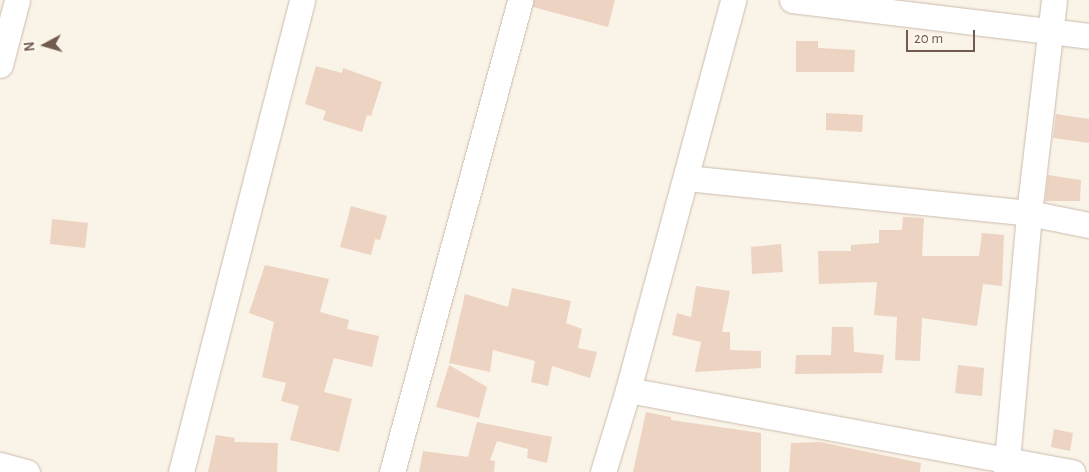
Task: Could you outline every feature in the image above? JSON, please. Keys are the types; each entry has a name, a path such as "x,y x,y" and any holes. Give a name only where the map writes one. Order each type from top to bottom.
{"street":[{"path":"0,65 17,0"},
{"path":"181,472 302,0"},
{"path":"392,472 520,0"},
{"path":"603,472 628,390 733,0"},
{"path":"792,0 1089,36"},
{"path":"1006,466 1029,213 1054,0"},
{"path":"686,178 1029,213 1089,225"},
{"path":"628,390 1006,466 1072,472"},
{"path":"0,464 27,472"}],"building":[{"path":"534,0 615,0 608,27 533,7"},
{"path":"796,41 818,41 818,48 855,50 854,72 796,72"},
{"path":"316,66 342,73 343,68 382,82 371,116 367,115 362,132 323,120 326,111 305,104"},
{"path":"826,113 863,115 862,132 826,130"},
{"path":"1056,114 1089,119 1089,143 1053,138"},
{"path":"1048,175 1081,180 1080,201 1045,201"},
{"path":"351,206 387,216 380,240 375,239 371,255 340,247"},
{"path":"903,217 924,218 922,256 979,256 982,233 1004,235 1002,286 983,284 977,326 922,318 920,361 895,360 897,317 874,315 877,282 819,284 818,251 851,251 851,245 879,243 879,230 902,230"},
{"path":"52,219 88,223 85,248 50,244"},
{"path":"781,244 783,272 752,274 751,247"},
{"path":"265,265 329,279 320,312 349,320 347,329 379,336 372,367 334,358 324,392 352,399 339,452 290,440 299,406 281,401 286,383 262,377 274,322 249,313"},
{"path":"696,286 730,291 722,332 730,332 730,350 761,351 761,368 695,372 701,342 672,335 677,313 691,317"},
{"path":"512,288 571,301 566,323 582,329 578,348 597,352 590,378 552,366 548,386 531,382 535,361 493,350 490,372 449,363 465,294 508,307"},
{"path":"832,327 853,327 854,352 884,355 882,373 795,374 796,355 831,355"},
{"path":"449,365 487,387 479,418 436,407"},
{"path":"958,365 984,368 982,396 955,393"},
{"path":"646,412 671,417 671,420 761,433 761,472 633,472"},
{"path":"477,422 552,437 547,463 527,458 528,449 497,441 490,460 495,461 494,472 419,472 423,451 468,457"},
{"path":"1054,429 1073,433 1070,451 1051,447"},
{"path":"216,435 235,438 234,442 278,443 277,472 208,472"},
{"path":"820,442 921,463 920,472 789,472 791,443"}]}
